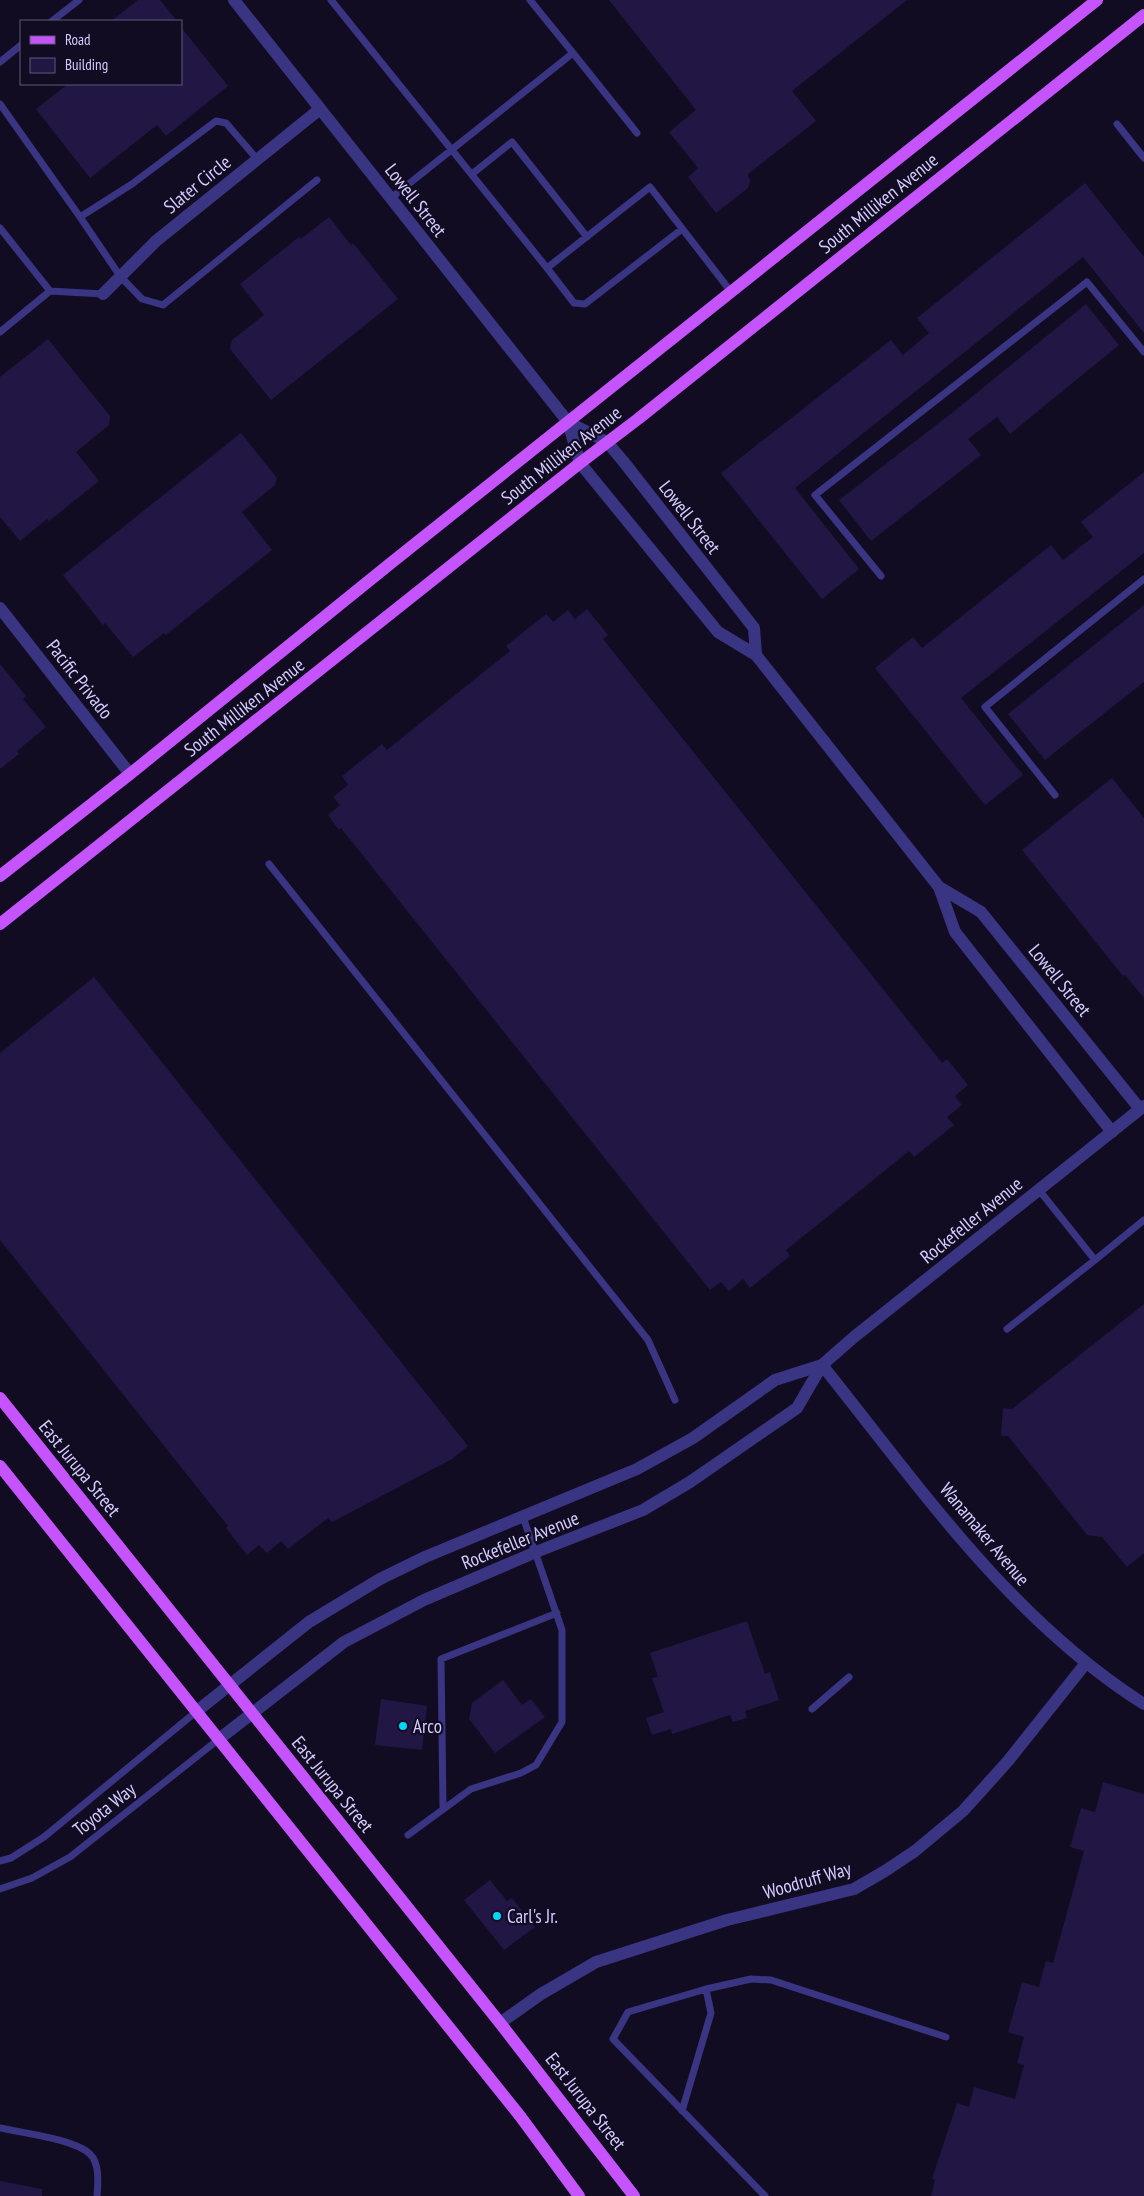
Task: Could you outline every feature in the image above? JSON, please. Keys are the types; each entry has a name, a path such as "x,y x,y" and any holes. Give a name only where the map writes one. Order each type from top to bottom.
{"main road":[{"name":"South Milliken Avenue","path":"0,876 1097,0"},
{"name":"South Milliken Avenue","path":"0,924 1144,14"},
{"name":"East Jurupa Street","path":"0,1398 500,2022 634,2196"},
{"path":"0,1466 198,1711 520,2116 579,2196"}],"street":[{"name":"Lowell Street","path":"234,0 568,422 580,463 718,632 756,655 939,887 955,932 1112,1132"},
{"name":"Slater Circle","path":"102,294 156,241 320,109"},
{"name":"Lowell Street","path":"568,422 607,442 754,628 756,655"},
{"name":"Pacific Privado","path":"0,608 130,774"},
{"name":"Lowell Street","path":"939,887 981,912 1142,1108"},
{"name":"Rockefeller Avenue","path":"219,1739 344,1642 424,1600 536,1552 643,1510 690,1482 797,1408 822,1365 1142,1108"},
{"name":"Rockefeller Avenue","path":"198,1711 309,1622 380,1579 424,1557 637,1469 693,1438 775,1380 822,1365"},
{"name":"Wanamaker Avenue","path":"822,1365 975,1556 1024,1608 1086,1663 1144,1704"},
{"name":"Woodruff Way","path":"500,2022 541,1994 596,1962 728,1920 854,1889 885,1871 915,1851 963,1812 1008,1761 1086,1663"}],"lane":[{"path":"53,20 79,0"},
{"path":"331,0 574,303 585,304 682,229"},
{"path":"530,0 637,133"},
{"path":"0,62 20,46"},
{"path":"391,198 574,53"},
{"path":"0,104 120,276 142,299 163,304 317,180"},
{"path":"80,217 132,184 216,121 226,123 257,159"},
{"path":"1117,124 1144,158"},
{"path":"472,174 512,142 587,237"},
{"path":"547,268 650,187 732,293"},
{"path":"0,228 50,291"},
{"path":"881,576 815,494 1087,282 1144,352"},
{"path":"0,332 50,291 102,294"},
{"path":"1055,795 985,707 1144,579"},
{"path":"269,864 648,1340 675,1400"},
{"path":"1039,1190 1095,1260"},
{"path":"1008,1328 1144,1220"},
{"path":"408,1835 471,1789 521,1773 536,1766 562,1722 562,1630 524,1517"},
{"path":"443,1808 441,1659 557,1613"},
{"path":"812,1709 849,1677"},
{"name":"Toyota Way","path":"0,1861 11,1858 44,1837 198,1711"},
{"name":"Toyota Way","path":"0,1889 32,1878 70,1857 219,1739"},
{"path":"765,2196 613,2040 628,2012 706,1989 752,1979 771,1980 946,2037"},
{"path":"682,2112 711,2013 706,1989"},
{"path":"0,2128 73,2144 91,2155 97,2170 97,2196"}],"building":[{"path":"138,0 160,0 176,20 112,20"},
{"path":"609,0 907,0 792,91 816,121 748,174 750,181 748,188 716,213 688,177 698,168 669,132 696,110"},
{"path":"182,28 228,86 166,136 157,125 90,178 36,109 67,85 182,85"},
{"path":"1085,183 1144,257 1144,333 1083,257 795,488 859,569 822,599 721,473 891,340 903,355 929,333 917,318"},
{"path":"329,217 351,245 353,243 398,299 271,400 230,349 232,340 264,315 240,284 299,237 301,239"},
{"path":"1086,304 1119,345 1010,434 997,417 968,439 981,455 871,541 839,500 957,409"},
{"path":"48,339 110,416 109,425 76,452 99,481 49,521 47,519 20,541 0,517 0,377"},
{"path":"241,433 277,478 275,485 242,512 272,550 166,635 164,633 133,657 105,623 103,625 63,575"},
{"path":"1144,472 1144,553 961,698 1023,775 985,805 875,668 913,637 922,648 1051,545 1063,560 1093,537 1081,522"},
{"path":"1144,605 1144,682 1045,760 1008,714"},
{"path":"587,609 608,635 603,639 942,1063 947,1059 968,1085 955,1096 962,1105 947,1117 954,1125 914,1157 909,1151 786,1250 790,1256 750,1288 743,1279 729,1291 721,1282 710,1290 341,828 339,830 328,815 340,805 333,797 348,785 342,776 382,744 387,750 510,651 506,646 546,614 553,622 568,610 575,619"},
{"path":"0,664 26,696 23,699 46,727 17,751 19,754 0,769"},
{"path":"1112,778 1144,818 1144,998 1125,975 1123,976 1022,850"},
{"path":"94,977 468,1446 452,1459 332,1522 328,1518 288,1549 281,1541 267,1553 259,1545 247,1555 226,1528 228,1526 0,1240 0,1053"},
{"path":"1144,1304 1144,1553 1127,1567 1102,1537 1087,1535 1008,1436 1001,1436 1003,1408 1012,1409"},
{"path":"747,1621 765,1674 770,1672 779,1700 745,1711 747,1718 733,1722 730,1715 672,1734 671,1729 652,1735 646,1718 664,1712 652,1678 658,1677 650,1653"},
{"path":"503,1680 522,1705 531,1699 545,1717 495,1753 469,1719 472,1703"},
{"path":"381,1699 427,1706 422,1750 375,1745"},
{"path":"1103,1782 1144,1794 1144,2196 931,2196 935,2180 932,2179 957,2103 969,2107 974,2087 1015,2099 1024,2065 1017,2063 1024,2037 1008,2032 1022,1982 1039,1987 1046,1961 1053,1963 1084,1851 1070,1847 1081,1808 1095,1812"},
{"path":"490,1880 507,1901 512,1898 535,1927 504,1950 464,1900"},
{"path":"0,2181 42,2189 42,2196 0,2196"}],"place":[{"name":"Arco","path":"403,1726"},
{"name":"Carl's Jr.","path":"497,1916"}]}
